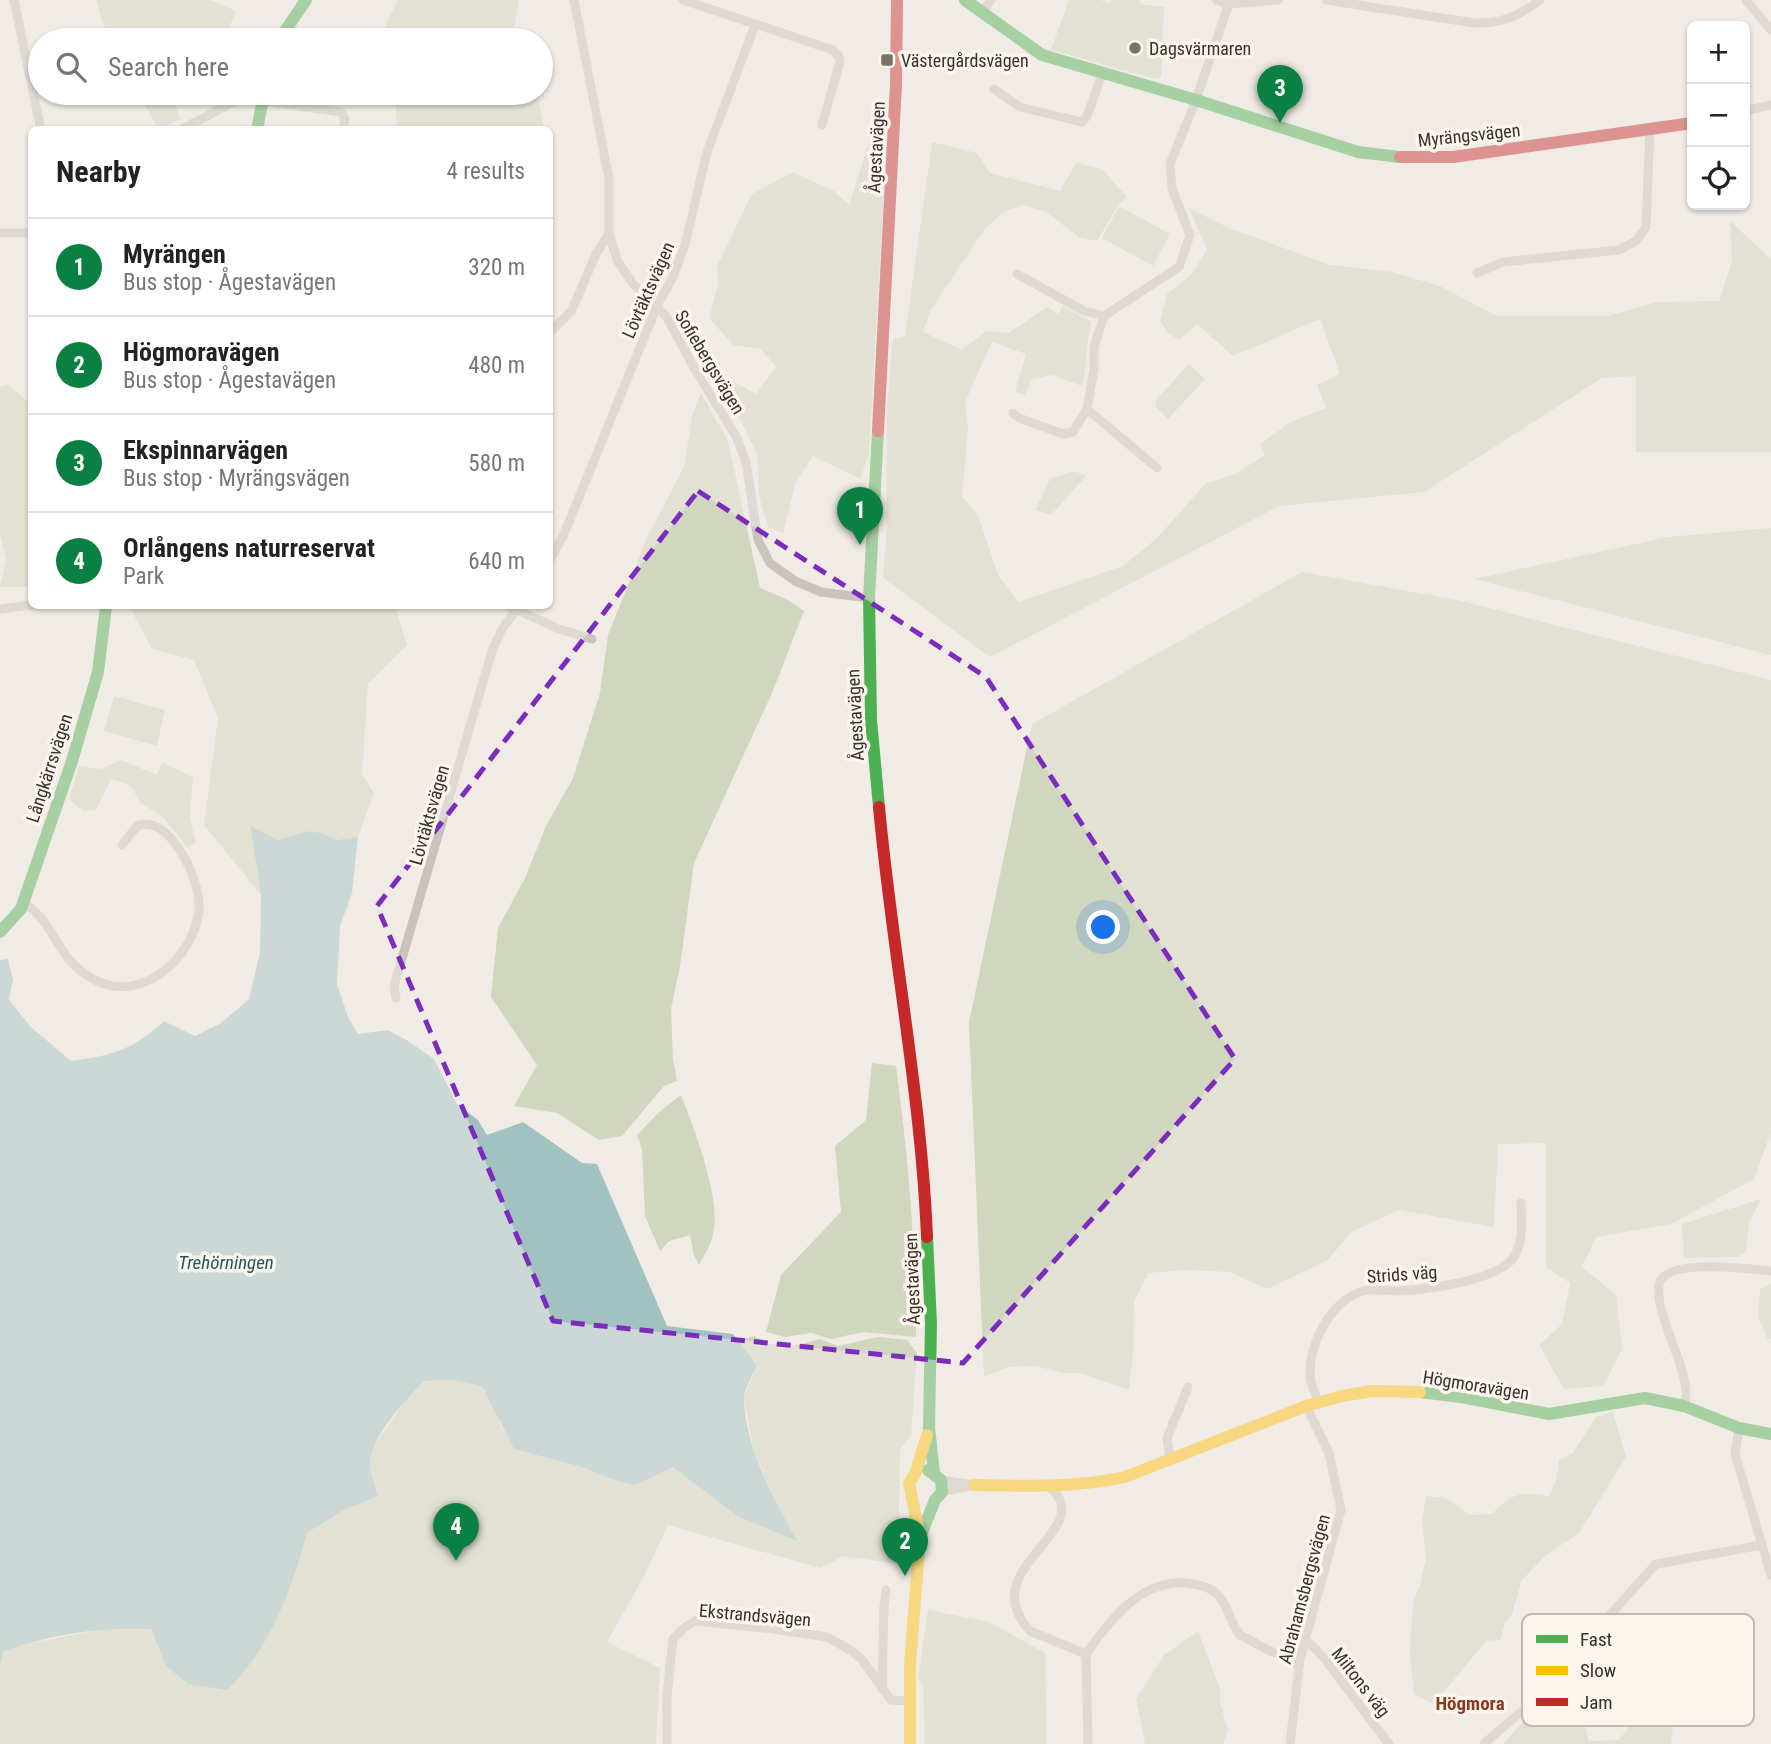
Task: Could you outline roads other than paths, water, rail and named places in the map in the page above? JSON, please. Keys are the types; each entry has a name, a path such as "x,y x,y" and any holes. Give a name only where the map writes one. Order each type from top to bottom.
{"street":[{"path":"13,0 28,70"},
{"path":"287,28 306,0"},
{"name":"Sofiebergsvägen","path":"574,0 609,179 608,234 618,262 625,275 666,316 737,438 746,463 758,540 770,564 795,581 821,592 869,598"},
{"path":"683,0 833,50 840,60 822,125"},
{"name":"Ågestavägen","path":"897,0 896,84 869,598 871,720 885,875 926,1195 931,1324 929,1427 938,1486 920,1538"},
{"name":"Myrängsvägen","path":"965,0 1042,55 1196,100 1347,149 1413,158 1454,157 1687,123"},
{"path":"983,11 991,0"},
{"path":"1216,0 1278,0"},
{"path":"1326,0 1474,23 1491,23 1512,18 1540,0"},
{"path":"1746,0 1771,30"},
{"path":"1013,413 1019,418 1063,434 1073,432 1087,409 1094,369 1094,347 1104,316 1179,267 1190,234 1172,189 1170,164 1196,100 1230,2"},
{"name":"Lövtäktsvägen","path":"553,554 564,534 657,306 673,277 685,245 707,152 755,24"},
{"path":"994,89 1020,107 1082,122 1087,116 1103,72"},
{"path":"36,105 40,126"},
{"path":"188,126 228,105"},
{"path":"258,126 262,105"},
{"path":"305,105 341,112 345,119 344,126"},
{"path":"1750,110 1771,105"},
{"path":"1477,273 1503,262 1619,250 1636,241 1646,227 1650,128"},
{"path":"0,233 28,233"},
{"path":"553,328 572,310 596,254 608,234"},
{"path":"1017,274 1084,311 1104,316"},
{"path":"1087,409 1157,468"},
{"path":"0,609 28,606"},
{"name":"Långkärrsvägen","path":"0,932 18,914 72,761 98,672 106,609"},
{"name":"Lövtäktsvägen","path":"396,998 394,986 492,651 514,609"},
{"path":"519,609 559,629 592,639"},
{"path":"23,900 40,917 60,950 82,972 100,983 121,988 147,983 178,956 190,937 199,911 198,892 180,850 161,829 149,824 137,826 122,845"},
{"name":"Strids väg","path":"1312,1404 1311,1362 1320,1331 1333,1312 1363,1290 1436,1289 1505,1266 1514,1258 1522,1239 1521,1203"},
{"path":"1684,1406 1686,1389 1664,1317 1658,1288 1660,1280 1669,1271 1690,1268 1734,1268 1771,1272"},
{"path":"1170,1459 1167,1438 1188,1387"},
{"name":"Högmoravägen","path":"938,1486 1051,1488 1116,1479 1312,1404 1373,1391 1461,1397 1549,1414 1645,1398 1684,1406 1739,1428 1771,1434"},
{"name":"Abrahamsbergsvägen","path":"1290,1744 1299,1665 1341,1510 1329,1453 1312,1404"},
{"name":"Ågestavägen","path":"911,1744 910,1664 920,1538 914,1499 908,1489 929,1427"},
{"path":"1739,1428 1735,1454 1771,1575"},
{"path":"914,1499 920,1504 928,1504 938,1486 928,1470 915,1474"},
{"path":"1051,1488 1056,1492 1062,1507 1057,1525 1050,1538 1017,1577 1014,1591 1016,1609 1030,1631 1086,1654"},
{"path":"1611,1614 1656,1564 1762,1545"},
{"path":"1088,1744 1086,1654 1133,1599 1153,1587 1184,1583 1211,1589 1226,1606 1234,1629 1240,1635 1299,1665"},
{"path":"882,1688 886,1590"},
{"name":"Ekstrandsvägen","path":"667,1744 667,1695 673,1639 695,1621 827,1637 862,1660 891,1700 910,1701"},
{"name":"Miltons väg","path":"1306,1640 1324,1658 1389,1744"},
{"path":"1484,1744 1522,1711"}],"water":[{"name":"Trehörningen","path":"250,826 278,840 307,831 322,833 336,840 358,837 352,893 340,926 337,984 348,1017 358,1034 388,1030 434,1059 457,1104 478,1120 487,1135 523,1122 582,1163 597,1164 667,1326 733,1334 757,1365 744,1396 750,1437 763,1473 797,1541 739,1517 673,1467 635,1485 514,1449 482,1386 452,1380 424,1381 390,1420 376,1443 370,1464 378,1496 342,1511 307,1533 278,1618 256,1656 227,1690 188,1684 166,1666 151,1629 113,1629 40,1640 4,1651 0,1665 0,960 8,959 13,980 9,1000 31,1027 71,1061 122,1050 164,1021 195,1036 221,1023 249,999 260,953 261,895"}],"place":[{"name":"Dagsvärmaren","path":"1135,48"},
{"name":"Västergårdsvägen","path":"887,60"},
{"name":"Ekspinnarvägen","path":"1280,123"},
{"name":"Myrängen","path":"860,545"},
{"name":"Orlångens naturreservat","path":"456,1561"},
{"name":"Högmoravägen","path":"905,1576"}],"district":[{"name":"Högmora","path":"1470,1703"}]}
